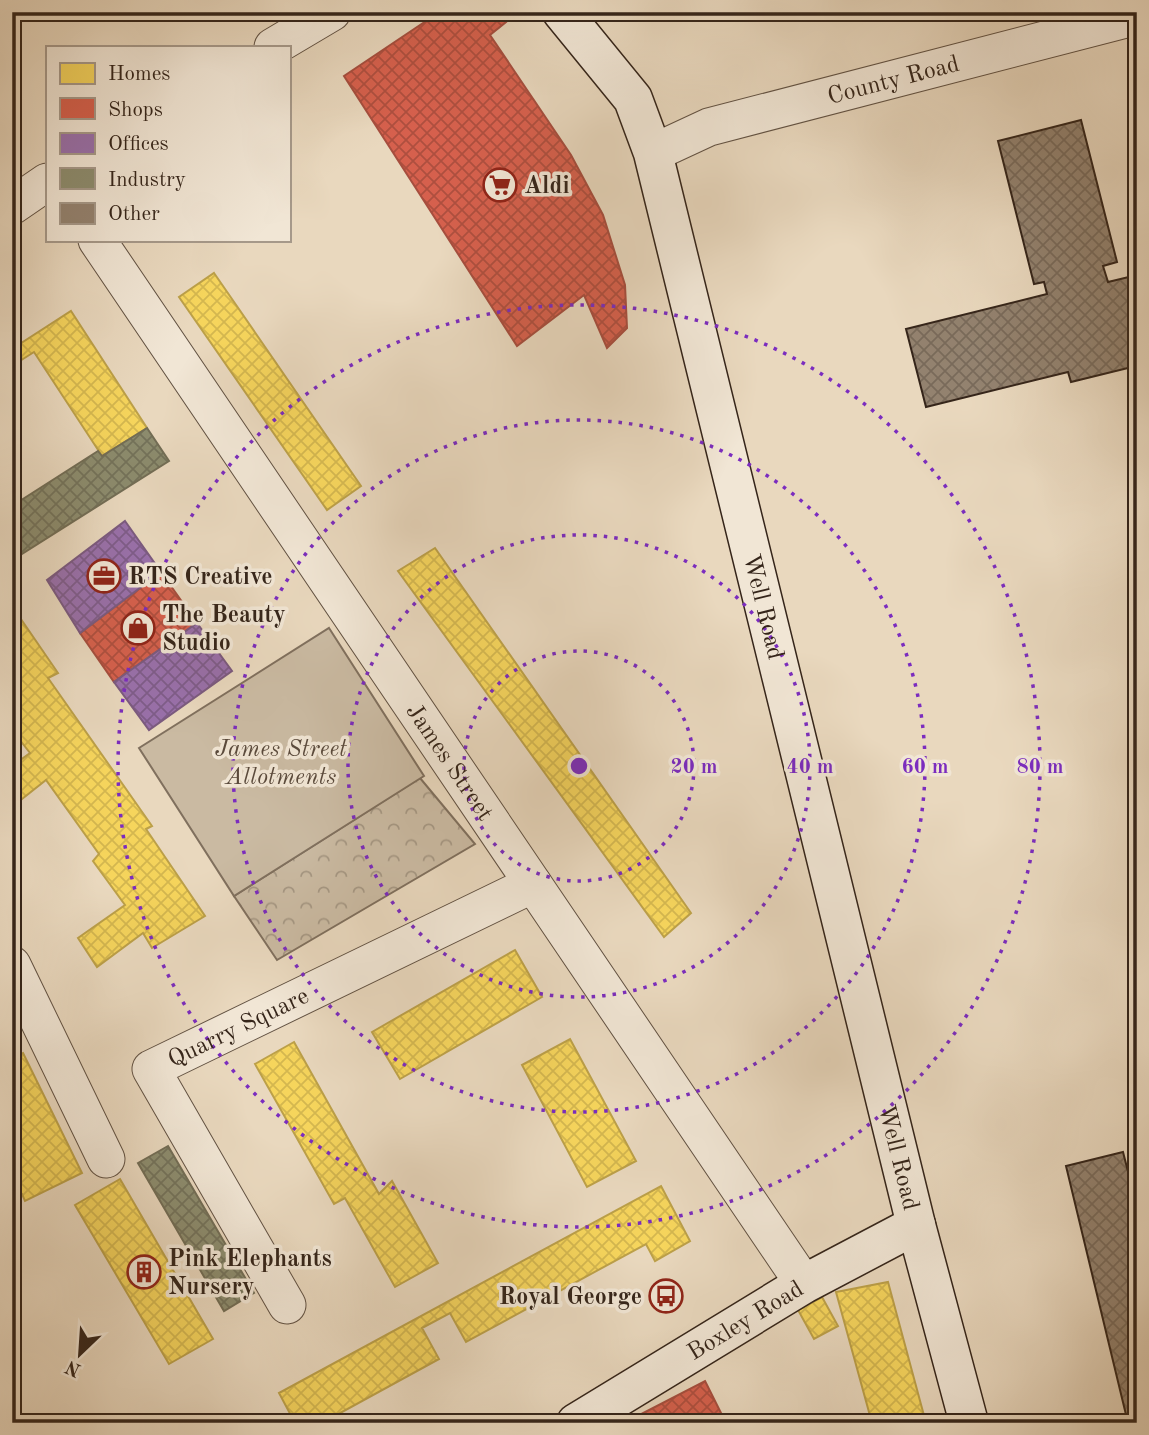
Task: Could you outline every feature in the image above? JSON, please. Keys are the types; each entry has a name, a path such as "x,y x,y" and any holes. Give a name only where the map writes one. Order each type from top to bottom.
{"main road":[{"name":"Well Road","path":"562,12 632,99 653,153 916,1225 969,1423"},
{"name":"Boxley Road","path":"576,1423 804,1284 916,1225"}],"street":[{"path":"275,46 332,12"},
{"name":"County Road","path":"653,153 709,127 1137,16"},
{"path":"12,206 46,184"},
{"name":"James Street","path":"98,242 804,1284"},
{"name":"Quarry Square","path":"287,1305 151,1069 533,884"},
{"path":"12,965 106,1159"}],"green space":[{"name":"James Street Allotments","path":"329,628 424,776 234,896 139,748"},
{"path":"420,778 475,844 277,960 234,896"}],"building: Homes":[{"path":"214,273 361,486 327,510 179,297"},
{"path":"71,311 147,428 102,456 34,352 12,366 12,349"},
{"path":"435,548 691,913 664,937 398,571"},
{"path":"12,606 58,673 48,678 152,826 146,829 205,916 152,948 143,933 97,967 78,938 125,905 93,861 99,854 46,780 12,807 12,766 30,753 12,730"},
{"path":"515,950 542,997 400,1079 372,1032"},
{"path":"570,1039 636,1161 587,1187 522,1065"},
{"path":"294,1042 379,1194 392,1181 438,1263 395,1287 345,1198 334,1204 255,1064"},
{"path":"23,1053 82,1173 25,1201 22,1194 12,1199 12,1058"},
{"name":"Pink Elephants Nursery","path":"120,1179 213,1339 169,1364 75,1205"},
{"path":"661,1186 690,1241 655,1261 646,1244 466,1342 450,1313 422,1328 439,1359 322,1423 295,1423 279,1393"},
{"path":"888,1282 926,1423 872,1423 836,1292"},
{"path":"822,1297 838,1326 814,1339 798,1310"}],"building: Shops":[{"name":"Aldi","path":"422,12 498,12 506,22 490,35 571,155 603,215 625,285 627,328 607,348 584,295 517,346 344,76 426,21"},
{"name":"The Beauty Studio","path":"161,572 197,623 114,682 80,633"},
{"path":"705,1381 726,1423 624,1423"}],"building: Offices":[{"name":"RTS Creative","path":"125,521 161,572 80,633 47,580"},
{"path":"197,623 232,671 149,730 114,682"}],"building: Industry":[{"path":"147,428 169,461 14,559 12,506 98,451 102,456"},
{"path":"168,1146 254,1293 224,1311 138,1163"}],"building: Other":[{"path":"1081,120 1117,262 1103,266 1108,282 1137,275 1137,353 1129,355 1132,367 1071,382 1068,372 926,407 906,329 1047,294 1044,282 1034,284 998,141"},
{"path":"1123,1152 1137,1207 1137,1423 1128,1423 1066,1166"}],"place":[{"name":"Aldi","path":"500,185"},
{"name":"RTS Creative","path":"104,576"},
{"name":"The Beauty Studio","path":"138,628"},
{"name":"Pink Elephants Nursery","path":"144,1272"},
{"name":"Royal George","path":"666,1296"}]}
